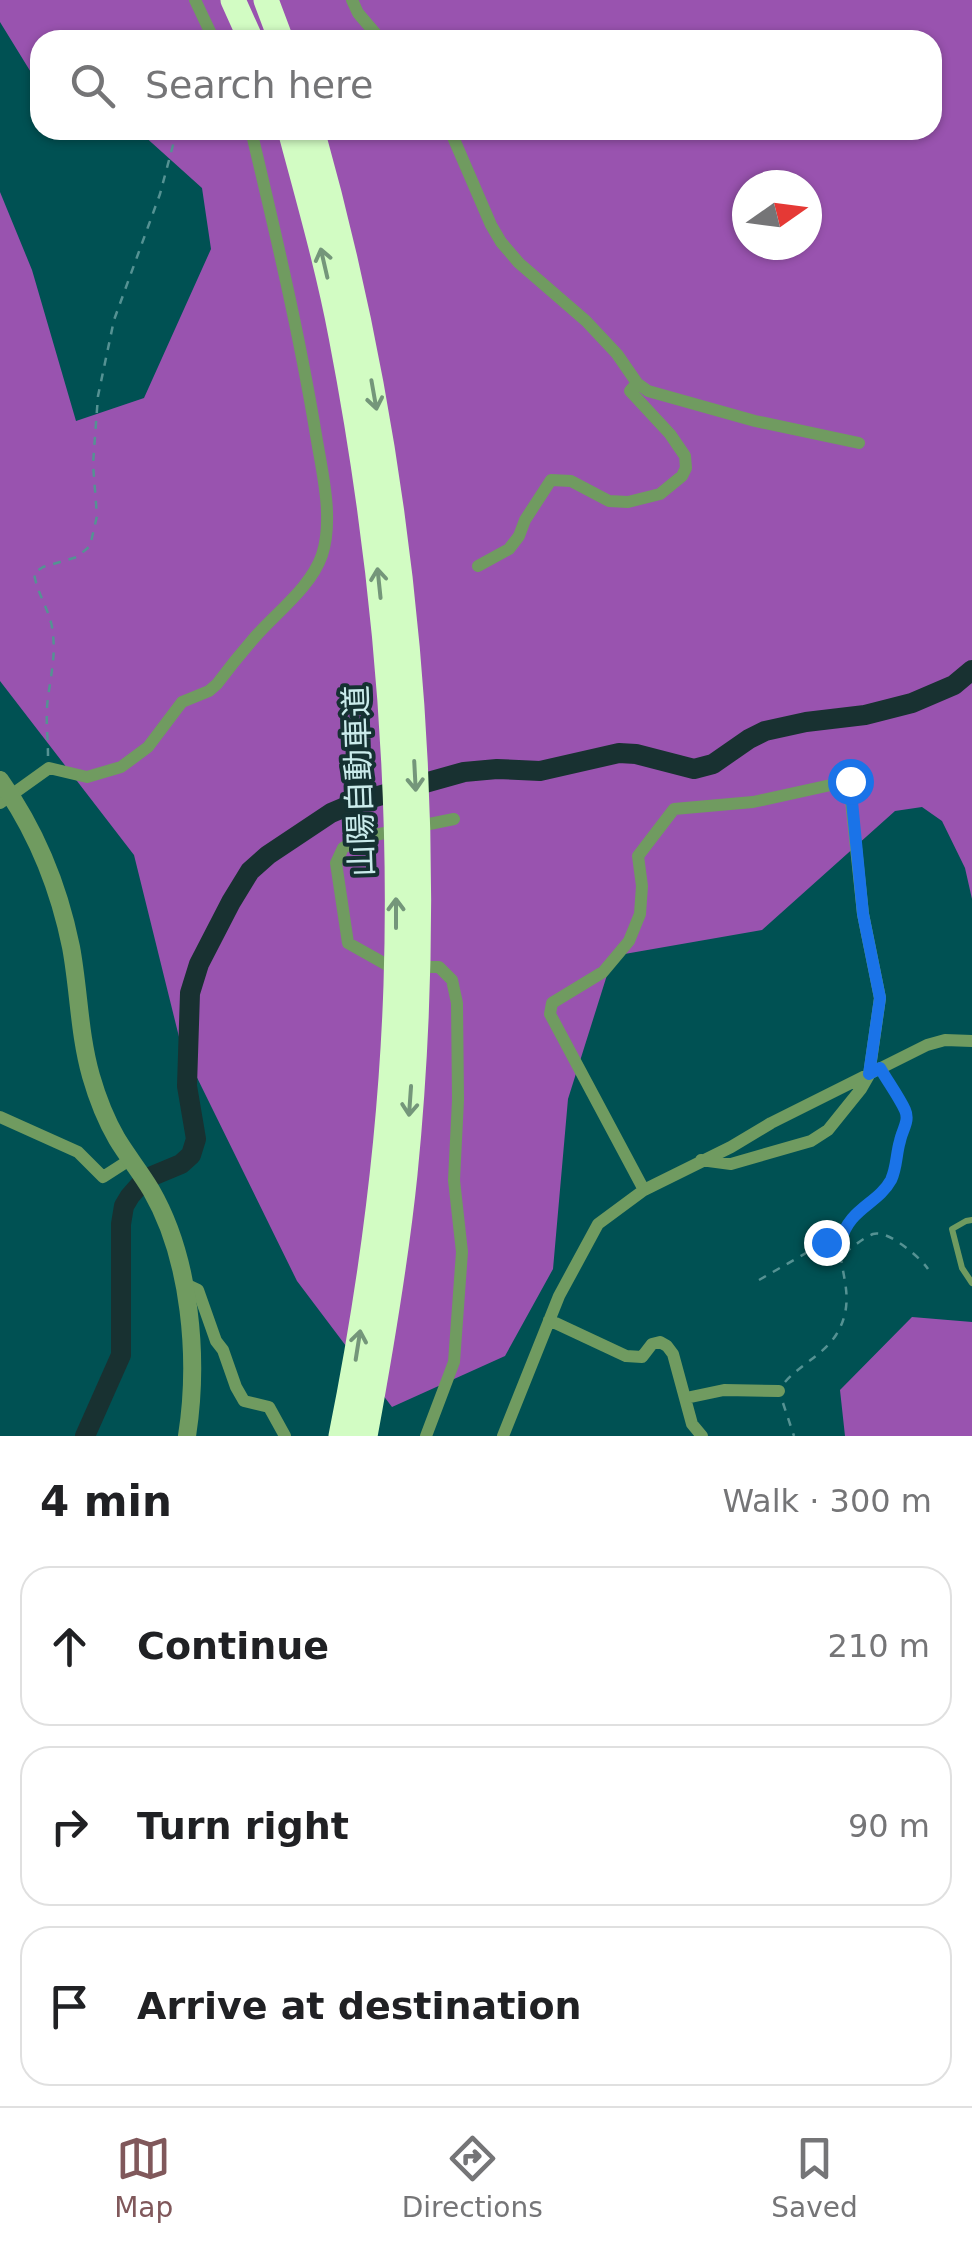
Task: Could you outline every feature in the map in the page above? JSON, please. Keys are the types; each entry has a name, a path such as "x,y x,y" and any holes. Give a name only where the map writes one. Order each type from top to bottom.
{"highway":[{"path":"233,0 246,30"},
{"path":"243,0 270,21"},
{"name":"山陽自動車道","path":"292,140 353,401 399,680 418,830 417,982 405,1172 342,1436"},
{"name":"山陽自動車道","path":"315,140 361,327 384,450 399,559 399,680"},
{"name":"山陽自動車道","path":"364,1436 384,1257"}],"street":[{"path":"195,0 209,30"},
{"path":"352,0 372,30"},
{"path":"6,800 49,768 87,777 133,760 148,747 182,702 217,684 309,579 321,559 327,522 313,418 254,140"},
{"path":"454,140 501,242 518,262 586,321 648,391 755,421 859,443"},
{"path":"478,566 509,548 520,536 524,520 551,480 570,481 609,501 628,502 660,494 682,476 686,456 630,391 638,383"},
{"path":"0,780 6,800 27,821 58,900 71,946 82,1039 92,1079 117,1139 164,1215 176,1250 192,1347 192,1402 187,1436"},
{"path":"644,1190 550,1014 552,1003 603,972 628,942 640,914 638,856 674,809 753,802 850,781 863,914 880,998 875,1072 828,1130 810,1142 731,1164 701,1160"},
{"path":"426,1436 454,1362 461,1270 454,1180 457,1002 452,980 440,967 389,966 348,943 336,863 344,848 360,838 454,819"},
{"path":"503,1436 549,1320 598,1224 644,1190 928,1045 945,1040 972,1041"},
{"path":"0,1117 78,1152 103,1177 134,1164"},
{"path":"183,1283 198,1290 216,1341 244,1400 269,1407 285,1436"},
{"path":"549,1320 626,1356 642,1357 652,1344 660,1342 667,1346 674,1354 692,1424 702,1436"},
{"path":"686,1398 724,1390 780,1391"}],"lane":[{"path":"972,1220 952,1229 962,1268 972,1282"}],"path":[{"path":"49,768 47,710 54,632 34,573 77,557 90,546 97,516 94,464 98,396 114,320 160,194 174,140"},
{"path":"794,1436 780,1391 788,1378 824,1350 837,1334 848,1300 843,1230 854,1214 890,1183 908,1119 905,1109 875,1072"},
{"path":"842,1255 874,1233 885,1233 928,1269"},
{"path":"759,1280 832,1238 841,1241"}],"shaded area":[{"path":"0,0 972,0 972,899 965,868 942,821 922,807 895,811 762,930 613,956 568,1099 553,1269 505,1356 392,1407 297,1281 181,1045 134,855 0,681 0,192 32,270 76,421 144,398 211,249 202,188 149,140 942,140 942,30 30,30 30,71 0,22"},
{"path":"912,1317 972,1322 972,1436 845,1436 840,1390"}],"waterway":[{"path":"85,1436 121,1355 124,1206 145,1179 181,1164 191,1155 196,1139 187,1086 190,993 199,964 250,871 268,855 331,813 464,772 540,771 619,753 694,769 713,764 765,731 912,703 954,685 972,670"}],"route":[{"path":"826,1242 832,1238 841,1241 854,1214 890,1183 908,1119 880,1068 869,1074 880,998 863,914 850,781"}]}
